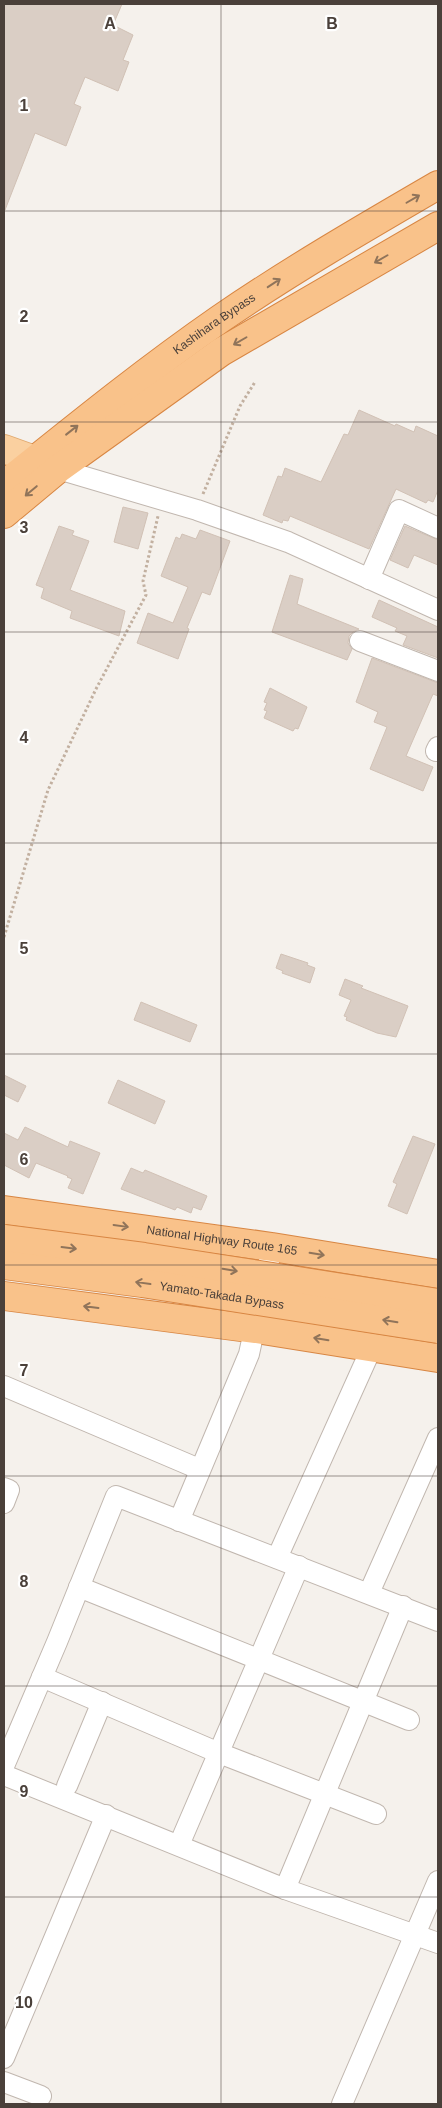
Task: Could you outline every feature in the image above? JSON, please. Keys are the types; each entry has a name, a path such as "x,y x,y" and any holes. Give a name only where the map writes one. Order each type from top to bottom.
{"highway":[{"name":"Kashihara Bypass","path":"4,514 46,465 133,382 220,320 314,258 438,184"},
{"name":"Kashihara Bypass","path":"4,485 46,465 221,352 438,226"},
{"name":"National Highway Route 165","path":"4,1210 272,1247 438,1274"},
{"name":"Yamato-Takada Bypass","path":"4,1239 144,1257 438,1303"},
{"name":"Yamato-Takada Bypass","path":"4,1265 161,1286 438,1329"},
{"path":"6,1297 256,1329 438,1357"}],"main road":[{"path":"4,449 46,465"}],"street":[{"path":"46,465 197,510 288,542 438,610"},
{"path":"369,580 399,510 438,528"},
{"path":"360,641 438,671"},
{"path":"6,1297 49,1216"},
{"path":"179,1521 199,1469 249,1354 256,1329 272,1247"},
{"path":"277,1558 372,1347"},
{"path":"4,1386 199,1469"},
{"path":"369,1593 438,1438"},
{"path":"4,1488 9,1490 4,1503"},
{"path":"4,1766 116,1496 438,1621"},
{"path":"179,1845 299,1566"},
{"path":"79,1587 409,1720"},
{"path":"285,1888 403,1606"},
{"path":"42,1677 219,1752 376,1814"},
{"path":"67,1786 102,1702"},
{"path":"4,1775 285,1888 438,1943"},
{"path":"4,2058 106,1815"},
{"path":"342,2104 438,1880"},
{"path":"4,2082 41,2096"}],"path":[{"path":"197,510 240,406 255,382"},
{"path":"4,937 48,790 96,689 146,595 143,581 162,499"}],"building":[{"path":"4,4 122,4 113,25 133,35 123,60 129,62 118,91 85,77 74,104 81,107 66,146 35,133 5,210"},
{"path":"359,410 395,426 396,424 414,432 416,426 438,436 438,490 433,502 428,500 426,503 396,489 369,549 290,516 288,521 283,520 282,523 263,515 278,476 282,477 285,468 321,482 344,434 348,435"},
{"path":"123,507 148,513 138,549 114,542"},
{"path":"59,526 74,531 72,535 89,541 70,590 125,611 119,636 70,618 72,611 41,598 44,588 36,585"},
{"path":"405,526 438,540 438,565 414,555 408,568 390,560"},
{"path":"200,530 230,541 210,595 202,592 187,628 189,629 178,659 137,643 148,613 173,623 188,587 161,576 176,537 180,539 182,534 196,539"},
{"path":"290,575 303,579 297,604 359,629 349,636 348,643 352,649 347,660 272,632"},
{"path":"379,600 438,627 438,658 403,645 407,636 395,631 397,628 372,617"},
{"path":"372,658 438,683 438,696 433,694 406,756 433,767 423,791 370,769 387,727 374,722 378,712 356,702"},
{"path":"270,688 307,707 298,729 295,728 293,731 264,718 267,711 264,710 267,703 264,702"},
{"path":"281,954 308,963 307,965 315,968 310,983 282,973 283,971 276,968"},
{"path":"345,979 363,986 361,988 408,1006 396,1037 377,1033 346,1020 347,1017 344,1016 351,1000 339,995"},
{"path":"141,1002 197,1025 190,1042 134,1020"},
{"path":"4,1075 26,1086 18,1102 4,1095"},
{"path":"118,1080 165,1101 155,1124 108,1103"},
{"path":"25,1127 68,1147 70,1141 100,1153 83,1194 68,1188 72,1179 68,1176 36,1163 29,1178 4,1165 4,1133 18,1140"},
{"path":"413,1136 435,1144 407,1214 388,1206 397,1184 393,1182"},
{"path":"131,1168 143,1173 145,1170 207,1196 201,1210 193,1207 191,1213 177,1207 175,1210 121,1189"}]}
